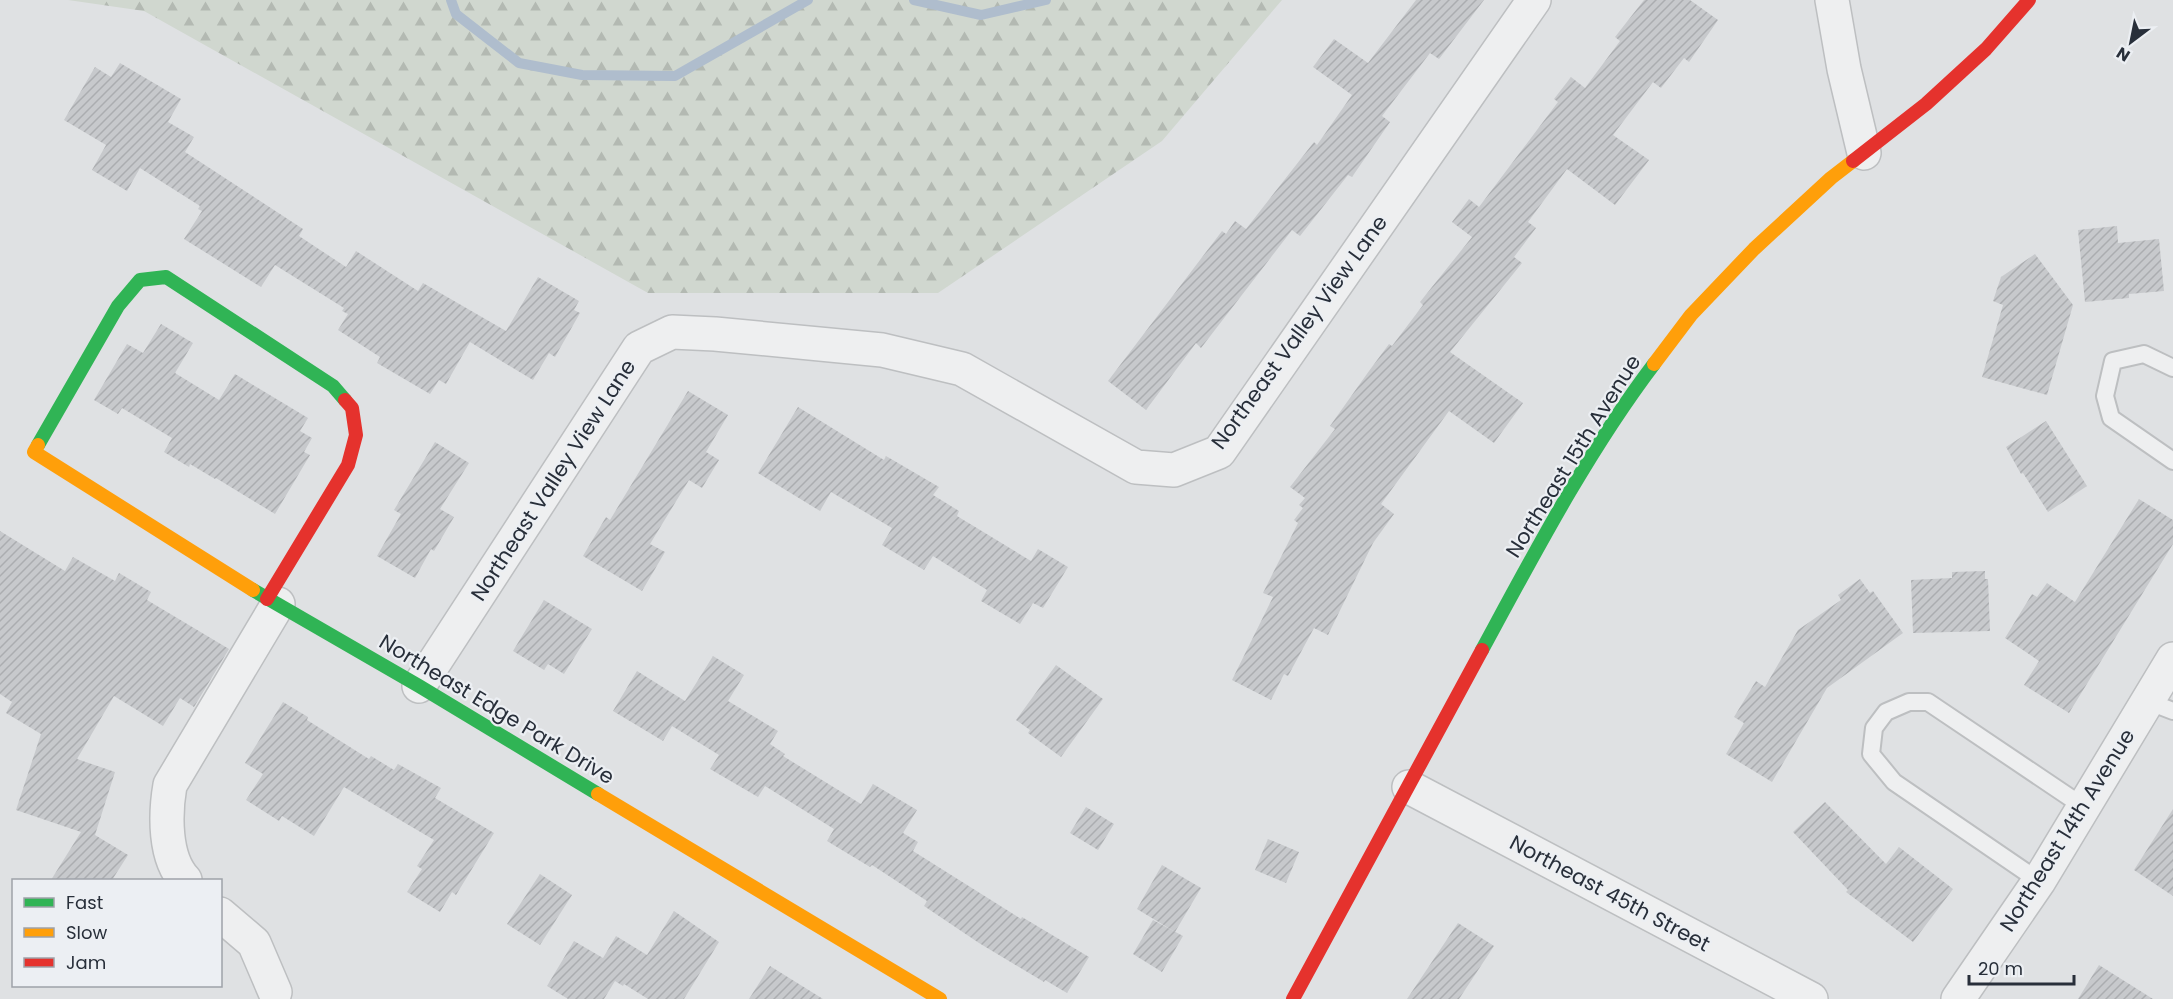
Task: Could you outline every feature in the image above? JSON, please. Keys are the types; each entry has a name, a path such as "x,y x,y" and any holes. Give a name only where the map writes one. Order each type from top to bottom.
{"street":[{"name":"Northeast Valley View Lane","path":"419,686 639,348 672,332 715,333 882,350 962,369 1136,467 1174,470 1219,452 1534,0"},
{"path":"1832,0 1844,69 1864,153"},
{"name":"Northeast 15th Avenue","path":"1293,999 1410,787 1545,534 1632,393 1691,315 1746,258 1831,178 1926,104 1969,65 2029,0"},
{"name":"Northeast Edge Park Drive","path":"273,602 348,465 356,435 352,408 333,386 166,277 140,280 118,306 34,452 273,602 419,686 940,999"},
{"path":"184,879 177,872 168,837 166,808 170,786 273,602"},
{"name":"Northeast 14th Avenue","path":"1958,999 2039,881 2084,807 2160,706 2173,659"},
{"name":"Northeast 45th Street","path":"1410,787 1811,999"},
{"path":"222,916 254,944 275,992"}],"lane":[{"path":"2173,368 2144,354 2113,362 2105,396 2111,418 2173,460"},
{"path":"2039,881 1894,782 1871,754 1874,728 1886,712 1909,702 1928,702 2084,807"}],"green space":[{"path":"68,0 1282,0 1162,141 938,293 648,293 144,11"}],"building":[{"path":"1416,0 1484,0 1439,59 1430,53 1382,116 1390,122 1352,177 1348,175 1300,236 1292,230 1201,348 1196,343 1146,410 1108,381 1222,231 1226,234 1235,221 1246,229 1314,142 1317,145 1352,95 1313,67 1334,39 1368,63"},
{"path":"1644,0 1690,0 1718,20 1689,62 1684,58 1661,88 1653,82 1613,135 1649,160 1615,205 1567,169 1528,222 1536,228 1514,257 1522,263 1450,352 1523,403 1494,443 1449,411 1381,504 1394,514 1373,543 1328,635 1314,628 1288,676 1284,674 1271,700 1232,680 1273,597 1263,593 1298,523 1294,520 1303,508 1299,505 1305,498 1290,487 1335,429 1330,426 1369,371 1389,344 1392,346 1423,305 1420,302 1472,237 1452,222 1469,199 1479,207 1558,102 1554,99 1571,77 1585,88 1620,41 1615,37"},
{"path":"120,63 181,99 168,122 194,137 185,152 303,229 299,236 346,267 356,251 418,291 423,283 506,331 538,277 579,301 574,310 580,313 555,357 549,353 533,380 470,342 446,384 439,380 430,394 377,363 380,357 338,330 348,314 342,311 344,308 275,265 261,287 184,239 202,211 198,209 200,206 140,168 127,191 92,170 106,145 64,120 95,67 111,77"},
{"path":"2117,226 2118,243 2159,239 2164,291 2129,294 2129,298 2085,302 2078,230"},
{"path":"2035,254 2073,305 2047,395 1982,377 2003,305 1993,301 2001,277"},
{"path":"161,324 193,343 175,373 219,400 235,374 308,418 300,431 312,438 304,452 310,455 275,514 216,478 190,464 189,467 164,452 172,438 122,408 118,414 94,400 127,344 143,353"},
{"path":"688,391 728,415 706,452 719,460 702,488 689,480 650,544 665,552 642,591 583,556 606,517 610,520"},
{"path":"798,407 884,460 886,456 939,487 933,495 959,511 957,516 1031,561 1038,549 1068,567 1043,608 1033,603 1020,624 981,601 987,590 933,556 924,570 882,545 892,528 831,492 820,511 758,473"},
{"path":"2046,421 2087,486 2048,512 2023,473 2021,474 2006,447"},
{"path":"435,442 469,463 440,509 454,517 434,551 431,549 415,578 377,556 401,514 394,510"},
{"path":"2139,499 2173,520 2173,544 2069,713 2024,685 2039,661 2005,638 2032,594 2037,597 2047,583 2075,602"},
{"path":"0,531 65,571 73,557 115,581 119,573 151,592 147,600 229,649 194,707 180,698 163,726 114,696 77,759 115,772 95,835 128,855 113,879 52,879 81,832 16,810 41,734 6,713 12,702 0,694"},
{"path":"1985,571 1985,579 1988,579 1990,631 1913,633 1911,580 1952,578 1952,572"},
{"path":"1860,579 1870,593 1873,591 1903,633 1827,688 1772,782 1726,754 1744,723 1734,717 1756,681 1765,687 1798,630 1841,600 1838,595"},
{"path":"544,600 592,629 564,674 548,664 544,670 513,651"},
{"path":"713,656 744,675 728,701 778,731 770,744 785,754 783,756 861,804 873,784 917,810 903,833 918,842 913,851 1021,919 1022,917 1089,957 1067,993 979,943 924,906 927,901 872,865 870,867 827,841 834,829 765,786 758,797 710,769 719,755 672,726 663,741 613,711 637,671 685,701"},
{"path":"1056,665 1103,699 1061,757 1028,733 1030,730 1016,720"},
{"path":"283,702 369,759 371,756 394,770 398,764 441,788 435,798 494,833 456,895 452,892 440,912 407,892 422,869 417,866 434,840 344,787 314,836 282,816 279,821 246,800 263,774 245,763"},
{"path":"1825,802 1886,864 1899,847 1953,889 1913,942 1846,892 1848,890 1793,832"},
{"path":"1086,807 1114,824 1098,850 1070,833"},
{"path":"2173,809 2173,896 2134,870"},
{"path":"1268,839 1299,852 1286,883 1255,870"},
{"path":"1162,865 1201,888 1175,932 1137,909"},
{"path":"540,874 572,895 540,945 507,924"},
{"path":"674,911 719,942 684,999 648,999 615,981 604,999 568,999 547,986 574,941 603,958 616,936 647,955"},
{"path":"1153,920 1183,936 1162,972 1133,954"},
{"path":"1458,923 1494,946 1459,999 1407,999"},
{"path":"2099,965 2153,999 2078,999"},
{"path":"770,966 823,999 749,999"}],"waterway":[{"path":"451,0 456,14 519,63 582,75 675,76 808,0"},
{"path":"914,0 981,15 1046,0"}],"traffic: fast":[{"path":"38,445 118,306 140,280 166,277 333,386 345,400"},
{"path":"1482,650 1584,467 1654,364"},
{"path":"253,590 419,686 598,794"}],"traffic: slow":[{"path":"1654,364 1691,315 1754,249 1831,178 1853,161"},
{"path":"38,445 34,452 253,590"},
{"path":"598,794 940,999"}],"traffic: jam":[{"path":"1853,161 1926,104 1986,49 2029,0"},
{"path":"267,599 348,465 356,435 352,408 345,400"},
{"path":"1293,999 1482,650"}]}
